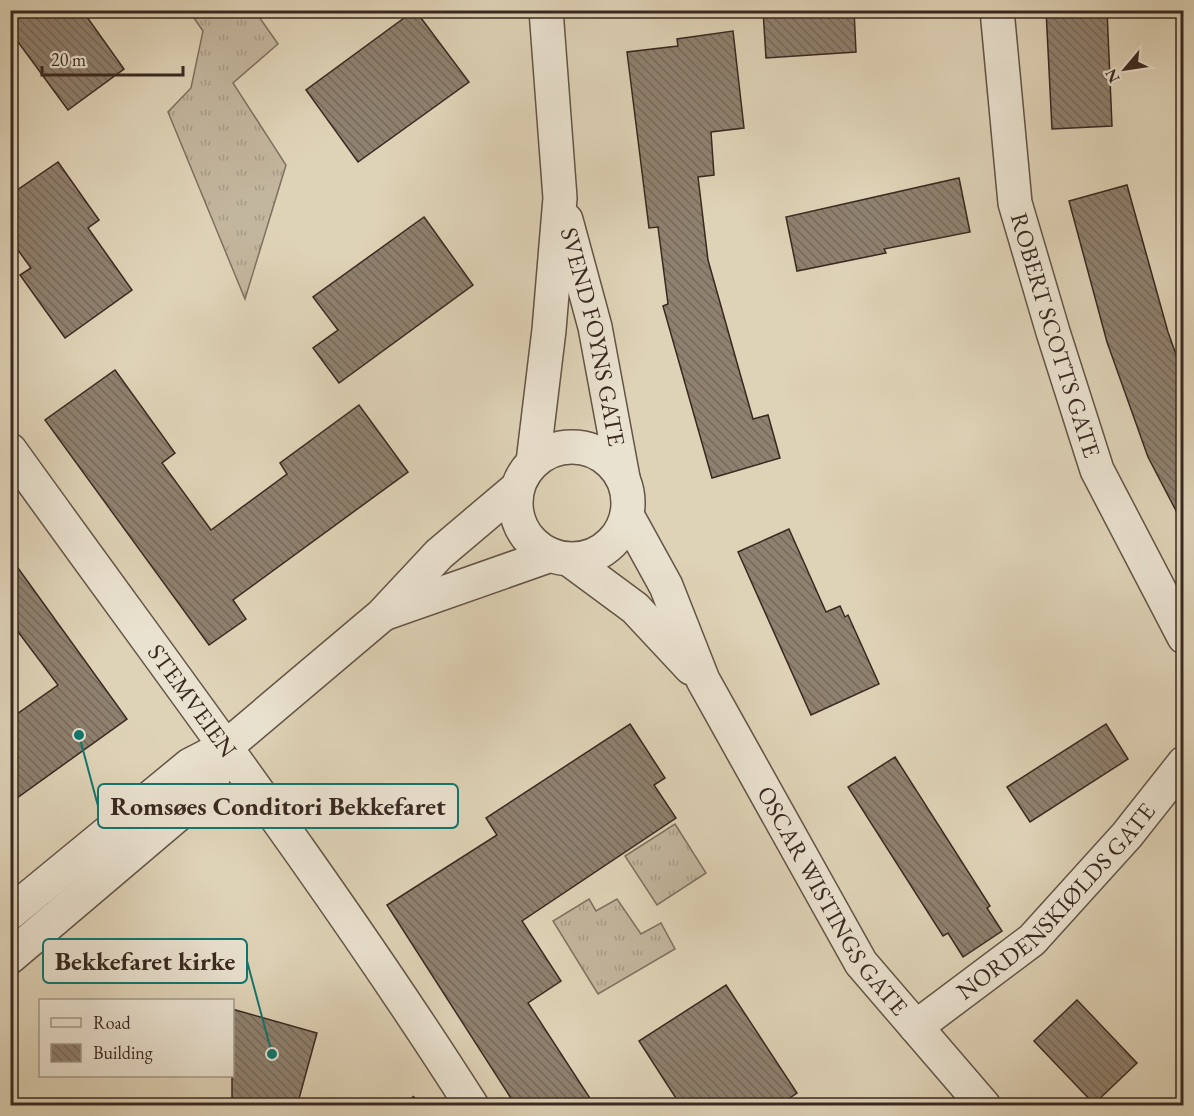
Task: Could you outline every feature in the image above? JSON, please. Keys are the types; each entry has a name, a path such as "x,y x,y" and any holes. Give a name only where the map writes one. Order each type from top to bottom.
{"street":[{"name":"SVEND FOYNS GATE","path":"525,475 549,330 560,198 546,10"},
{"name":"ROBERT SCOTTS GATE","path":"998,10 1015,203 1053,332 1097,470 1162,600 1184,637"},
{"name":"SVEND FOYNS GATE","path":"560,198 595,327 623,478"},
{"path":"10,913 190,765 227,746 382,615 439,554 548,452 565,447 582,447 599,453 613,464 623,478 629,497 628,517 620,535 607,548 590,557 561,558 382,615"},
{"name":"STEMVEIEN","path":"10,450 159,658 227,746 472,1106"},
{"path":"525,475 516,505 518,521 537,548 561,558"},
{"name":"OSCAR WISTINGS GATE","path":"628,517 666,586 703,680 861,963 984,1106"},
{"name":"OSCAR WISTINGS GATE","path":"561,558 635,608 703,680"},
{"path":"10,957 208,789 227,746"},
{"name":"NORDENSKIØLDS GATE","path":"916,1027 1032,940 1126,835 1184,763"}],"green space":[{"path":"189,11 261,11 257,14 278,44 233,83 286,165 245,299 168,112 191,88 203,31"},
{"path":"675,824 706,873 657,905 625,856"},
{"path":"589,899 596,911 617,899 641,934 661,923 675,949 598,994 553,921"}],"building":[{"path":"10,10 82,10 124,69 68,110 10,31"},
{"path":"415,10 469,82 358,162 306,90"},
{"path":"763,10 854,10 856,52 766,58"},
{"path":"1046,10 1107,10 1112,126 1052,129"},
{"path":"733,31 744,128 711,132 714,175 698,177 708,260 753,419 768,415 780,458 712,478 663,306 668,304 658,227 649,228 627,52 678,46 677,39"},
{"path":"58,162 99,220 88,228 132,290 65,338 20,275 31,268 10,239 10,195"},
{"path":"959,178 970,232 884,249 886,253 797,271 786,217"},
{"path":"1127,185 1168,332 1184,377 1184,526 1148,457 1107,342 1069,201"},
{"path":"424,217 473,285 339,383 313,348 338,330 313,297"},
{"path":"115,370 175,453 162,463 211,530 287,474 280,463 359,405 408,472 233,600 246,619 209,645 45,420"},
{"path":"789,529 826,612 840,606 845,617 848,615 879,684 811,715 738,552"},
{"path":"10,557 127,719 10,803 10,719 58,685 10,621"},
{"path":"630,724 665,778 654,785 676,818 522,921 561,981 528,1003 595,1106 516,1106 387,905 497,835 486,818"},
{"path":"1106,724 1128,759 1030,822 1007,787"},
{"path":"895,757 990,906 987,908 1002,931 963,957 948,933 943,936 848,787"},
{"path":"726,985 797,1093 778,1106 681,1106 639,1041"},
{"path":"1077,1000 1137,1063 1094,1104 1034,1041"},
{"path":"234,1010 317,1033 297,1106 232,1106"}],"place":[{"name":"Romsøes Conditori Bekkefaret","path":"79,735"},
{"name":"Bekkefaret kirke","path":"272,1054"}]}
